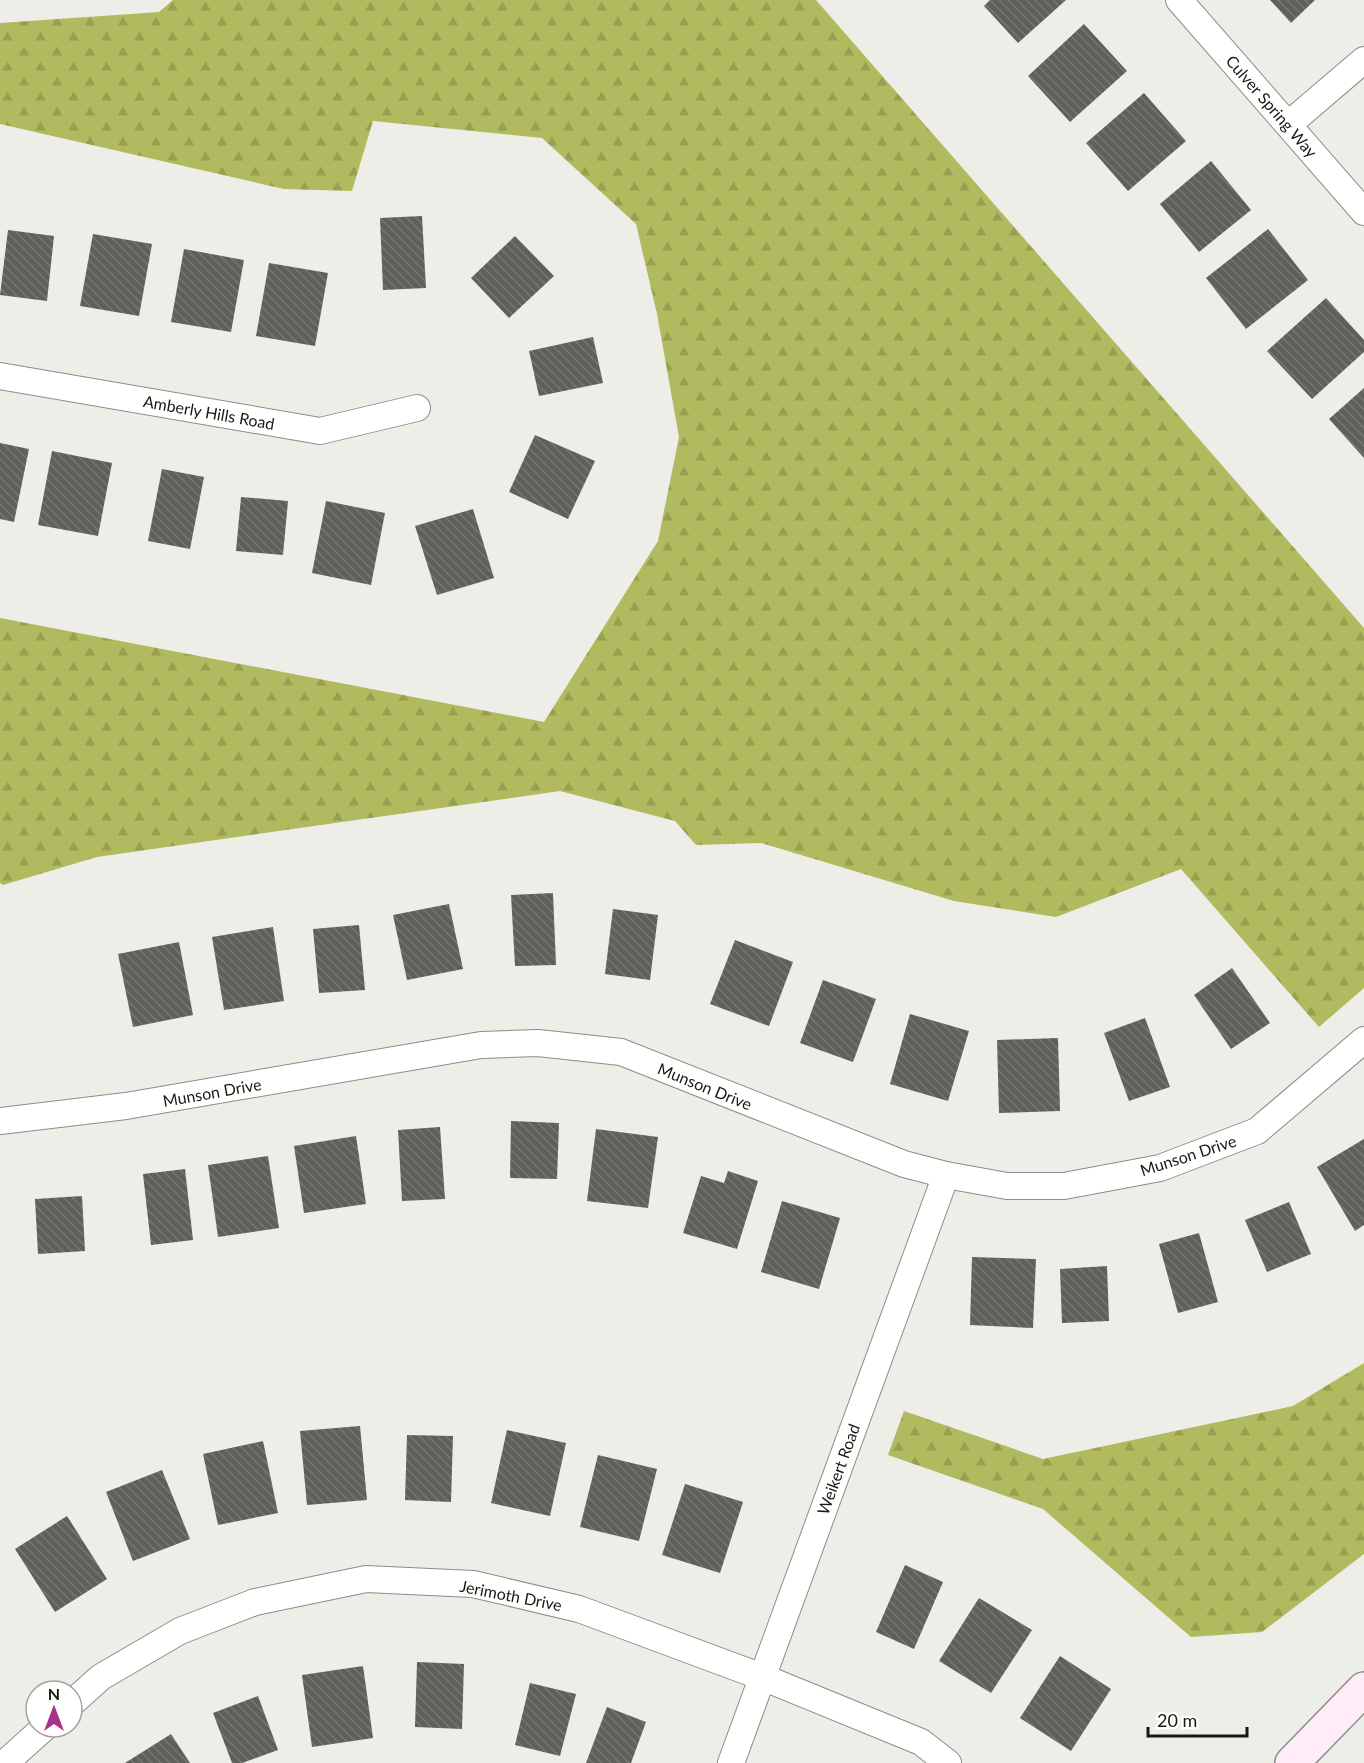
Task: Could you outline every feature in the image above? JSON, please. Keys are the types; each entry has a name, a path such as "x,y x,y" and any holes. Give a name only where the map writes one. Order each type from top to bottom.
{"street":[{"name":"Culver Spring Way","path":"1179,0 1364,212"},
{"path":"1288,124 1364,60"},
{"name":"Amberly Hills Road","path":"0,376 320,430 417,408"},
{"name":"Munson Drive","path":"0,1121 126,1106 481,1045 538,1043 621,1052 904,1164 946,1175 1007,1186 1064,1186 1160,1168 1257,1131 1364,1040"},
{"name":"Weikert Road","path":"731,1763 946,1175"},
{"name":"Jerimoth Drive","path":"84,1692 101,1677 180,1631 255,1602 366,1580 472,1584 579,1609 762,1677 921,1742 948,1763"},
{"path":"1292,1763 1364,1689"},
{"path":"5,1763 32,1739"}],"green space":[{"path":"173,0 816,0 1364,628 1364,988 1319,1027 1181,869 1056,917 954,901 761,843 696,845 675,821 560,791 97,857 3,885 0,883 0,618 544,722 658,541 679,437 657,314 636,224 542,138 373,121 352,191 284,189 0,124 0,23 159,12"},
{"path":"1364,1363 1364,1554 1262,1632 1191,1637 1043,1509 888,1455 904,1411 1043,1459 1293,1406"}],"building":[{"path":"990,0 1066,0 1018,43 984,6"},
{"path":"1270,0 1315,0 1291,23"},
{"path":"1084,24 1127,71 1070,122 1028,76"},
{"path":"1144,93 1186,141 1128,191 1086,143"},
{"path":"1211,161 1251,210 1199,252 1160,204"},
{"path":"422,216 426,288 383,290 380,218"},
{"path":"1268,229 1308,280 1246,329 1206,278"},
{"path":"8,230 54,236 47,301 0,295"},
{"path":"93,234 152,244 139,316 80,306"},
{"path":"515,236 554,276 509,318 471,278"},
{"path":"184,249 244,260 231,332 171,322"},
{"path":"269,263 328,273 315,346 256,336"},
{"path":"1326,298 1364,340 1364,352 1312,399 1267,351"},
{"path":"593,337 603,383 539,396 529,351"},
{"path":"1364,388 1364,458 1329,419"},
{"path":"535,435 595,461 568,519 509,492"},
{"path":"0,443 29,449 14,522 0,519"},
{"path":"52,451 112,463 98,536 38,525"},
{"path":"162,469 204,477 190,549 148,541"},
{"path":"241,497 288,501 283,555 236,551"},
{"path":"326,501 385,513 371,585 312,573"},
{"path":"473,509 494,578 437,595 415,526"},
{"path":"553,893 556,965 515,966 511,895"},
{"path":"449,904 463,969 407,980 393,915"},
{"path":"613,909 658,915 650,980 605,974"},
{"path":"359,925 365,990 319,993 313,929"},
{"path":"273,927 284,1001 224,1010 212,937"},
{"path":"735,940 793,962 769,1026 710,1004"},
{"path":"179,942 193,1015 133,1027 118,954"},
{"path":"1232,968 1270,1023 1231,1049 1194,995"},
{"path":"823,980 876,999 853,1062 800,1043"},
{"path":"910,1014 969,1031 948,1101 890,1084"},
{"path":"1145,1018 1170,1087 1129,1101 1104,1033"},
{"path":"1058,1038 1060,1111 999,1113 997,1040"},
{"path":"511,1121 559,1123 557,1179 510,1178"},
{"path":"440,1127 445,1199 402,1201 398,1130"},
{"path":"596,1129 658,1137 648,1208 587,1201"},
{"path":"356,1136 366,1204 304,1213 294,1146"},
{"path":"1364,1139 1364,1225 1355,1231 1317,1167"},
{"path":"268,1156 279,1228 218,1237 208,1165"},
{"path":"185,1169 193,1240 151,1245 143,1174"},
{"path":"728,1171 758,1181 737,1249 683,1233 701,1176 724,1183"},
{"path":"82,1196 85,1251 38,1254 35,1199"},
{"path":"782,1201 840,1218 819,1289 761,1272"},
{"path":"1289,1202 1311,1254 1267,1272 1245,1220"},
{"path":"1199,1233 1218,1302 1178,1313 1159,1244"},
{"path":"972,1257 1036,1259 1033,1328 970,1325"},
{"path":"1107,1266 1109,1321 1062,1323 1060,1269"},
{"path":"360,1426 367,1500 307,1505 300,1431"},
{"path":"507,1430 566,1443 550,1516 491,1503"},
{"path":"407,1435 453,1436 451,1502 405,1500"},
{"path":"263,1441 278,1513 218,1525 203,1454"},
{"path":"598,1455 657,1469 639,1541 580,1527"},
{"path":"162,1470 190,1539 133,1561 106,1492"},
{"path":"685,1484 743,1502 720,1573 662,1555"},
{"path":"67,1516 107,1579 55,1612 15,1549"},
{"path":"905,1565 943,1582 914,1649 876,1632"},
{"path":"979,1598 1032,1630 991,1693 939,1661"},
{"path":"1060,1656 1111,1689 1071,1751 1020,1718"},
{"path":"417,1662 464,1664 462,1729 415,1727"},
{"path":"363,1666 373,1738 312,1747 302,1675"},
{"path":"530,1683 576,1694 560,1756 515,1745"},
{"path":"258,1696 278,1750 242,1763 232,1763 213,1713"},
{"path":"607,1707 646,1722 631,1763 586,1763"},
{"path":"171,1734 190,1763 125,1763"}]}
